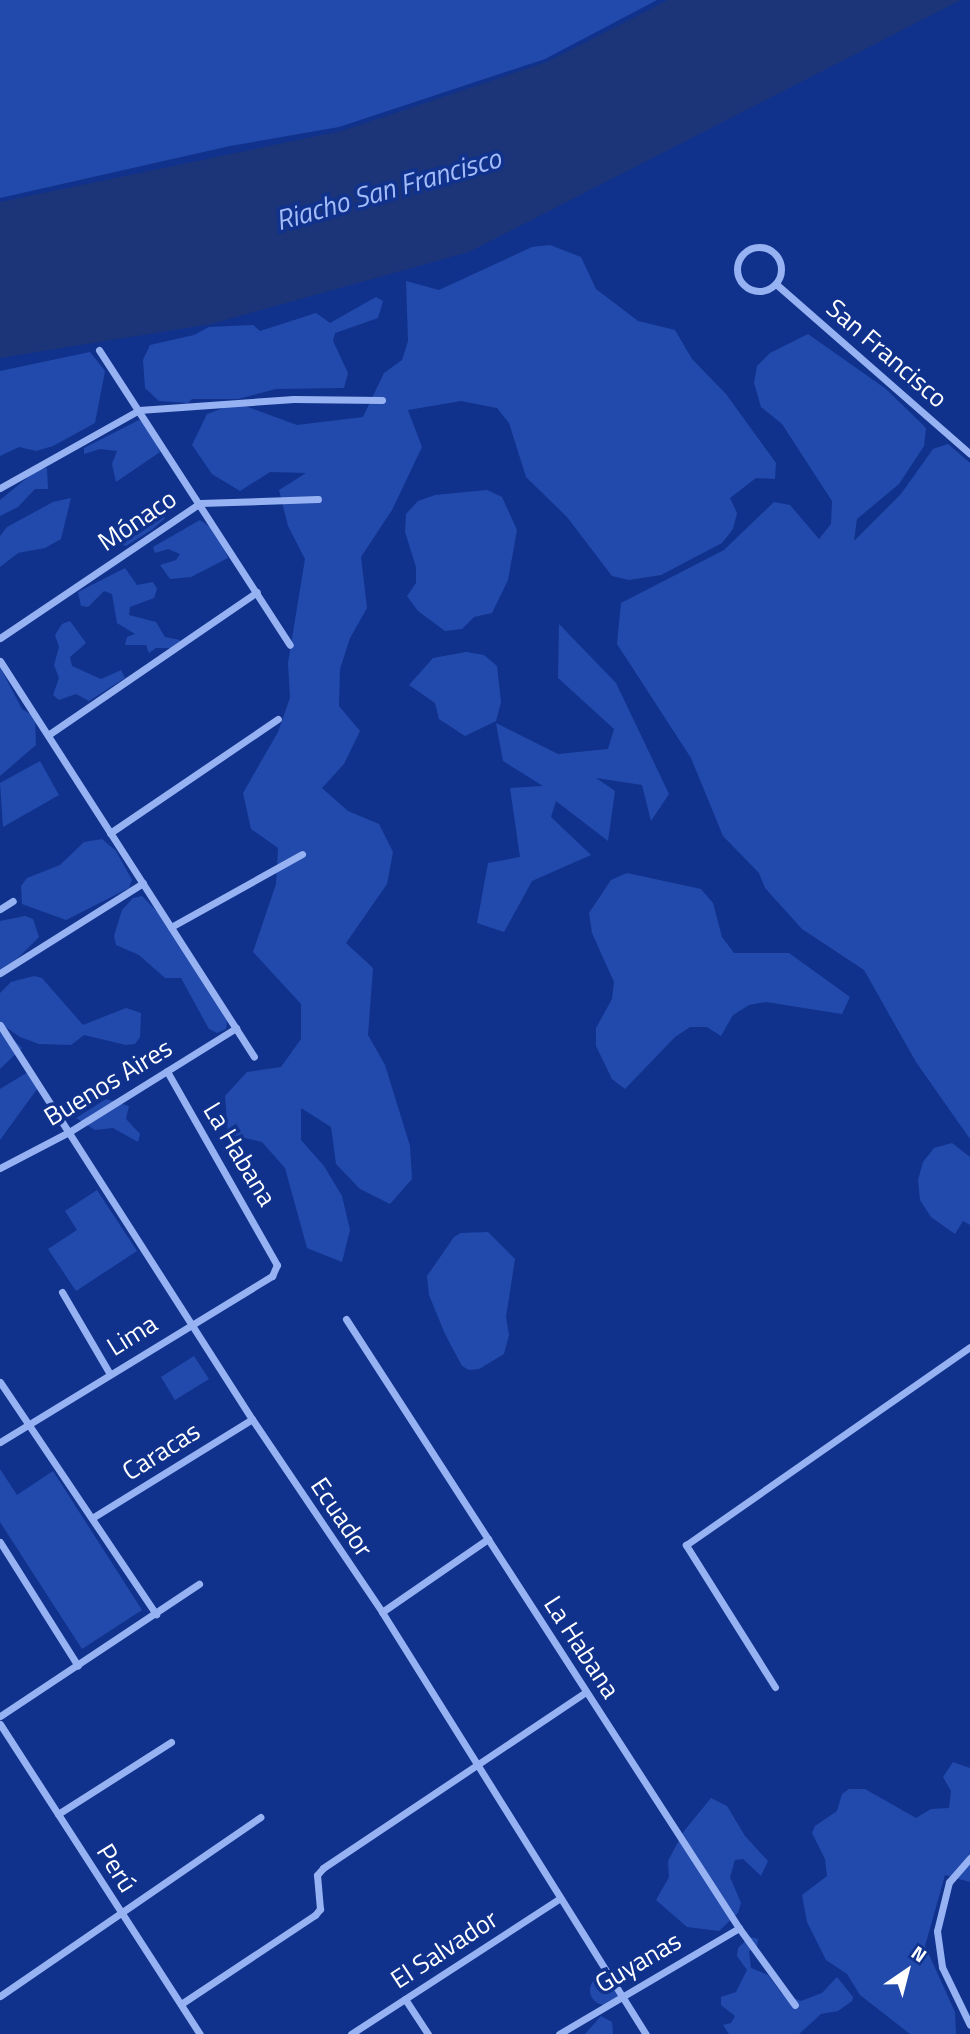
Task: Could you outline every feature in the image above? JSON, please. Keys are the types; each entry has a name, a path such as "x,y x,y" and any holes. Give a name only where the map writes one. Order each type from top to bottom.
{"street":[{"path":"755,247 771,250 781,265 776,284 762,291 746,287 737,268 742,255 755,247"},
{"name":"San Francisco","path":"776,284 970,454"},
{"path":"99,350 290,645"},
{"path":"0,488 139,411 294,399 382,400"},
{"name":"Mónaco","path":"0,638 200,503 318,499"},
{"path":"48,735 257,592"},
{"path":"0,661 254,1057"},
{"path":"110,832 278,719"},
{"path":"171,927 302,854"},
{"path":"0,973 143,883"},
{"path":"0,909 13,901"},
{"name":"Ecuador","path":"0,1025 252,1419 382,1612 477,1769 646,2034"},
{"name":"Buenos Aires","path":"0,1168 69,1132 236,1028"},
{"name":"La Habana","path":"167,1071 277,1258"},
{"name":"Lima","path":"0,1442 272,1276 277,1258"},
{"path":"62,1292 110,1374"},
{"name":"La Habana","path":"346,1319 739,1928 794,2005"},
{"path":"775,1687 686,1545 970,1347"},
{"path":"0,1382 156,1614"},
{"name":"Caracas","path":"92,1518 252,1419"},
{"path":"382,1612 488,1539"},
{"path":"0,1542 78,1666"},
{"path":"0,1716 199,1584"},
{"path":"181,2004 315,1915 320,1909 317,1875 324,1868 477,1769 586,1692"},
{"name":"Perú","path":"0,1724 200,2034"},
{"path":"58,1814 171,1742"},
{"path":"0,1996 260,1817"},
{"path":"970,1858 949,1882 937,1931 942,1967 970,2025"},
{"name":"El Salvador","path":"351,2034 559,1899"},
{"name":"Guyanas","path":"559,2034 739,1928"},
{"path":"405,1999 428,2034"}],"shaded area":[{"path":"0,0 657,0 545,59 339,127 230,146 0,198"},
{"path":"550,245 581,257 596,289 638,321 675,330 692,359 726,394 776,463 775,479 756,478 730,498 737,513 733,529 722,543 661,575 629,580 612,576 567,517 526,477 509,423 497,408 461,401 408,410 422,447 392,510 361,557 367,608 350,638 340,669 339,706 360,731 344,764 322,788 348,811 379,824 393,852 387,884 346,943 373,968 368,1035 385,1065 410,1146 412,1179 390,1204 360,1189 336,1164 331,1127 301,1108 301,1140 324,1166 342,1196 350,1230 342,1262 307,1248 285,1168 262,1142 228,1134 225,1096 247,1072 281,1067 301,1039 301,1004 253,952 276,884 278,848 251,829 243,793 278,732 290,698 288,663 305,559 288,526 279,490 306,473 270,472 240,491 212,474 192,445 207,414 237,403 297,425 363,417 384,373 402,360 408,341 406,281 439,290 532,247"},
{"path":"376,297 383,301 378,318 335,333 333,341 348,373 344,388 276,389 238,399 192,399 188,403 159,401 145,388 143,360 150,345 194,335 209,327 253,325 260,331 316,313 330,323"},
{"path":"808,334 886,389 926,428 924,446 899,484 857,519 854,541 901,494 933,449 948,444 970,463 970,1139 916,1062 864,970 802,929 765,888 759,873 723,836 691,758 617,644 621,603 724,550 774,502 790,505 819,539 831,524 832,501 782,424 761,407 754,383 757,366 770,353"},
{"path":"90,352 105,371 95,423 53,446 36,451 19,447 0,456 0,371"},
{"path":"139,420 147,425 160,452 116,482 112,464 117,451 100,449 84,454 84,448"},
{"path":"47,468 48,489 35,489 18,507 0,516 0,500 38,469"},
{"path":"487,490 502,497 517,530 508,580 492,613 474,617 462,629 445,631 418,611 407,596 416,583 416,567 405,532 406,514 418,501 435,495"},
{"path":"71,498 61,539 45,548 18,553 0,567 0,536 7,527 53,502"},
{"path":"162,512 165,518 153,529 126,546 115,542 122,531"},
{"path":"200,520 216,531 228,558 191,577 170,579 160,565 176,560 180,554 168,549 155,553 153,547"},
{"path":"125,568 137,585 153,582 157,589 154,598 130,607 129,615 156,622 165,637 180,640 177,648 156,648 149,653 146,645 125,645 127,637 135,634 117,623 112,594 104,591 88,607 81,606 78,592"},
{"path":"70,621 86,643 70,657 72,666 101,679 121,670 125,678 89,701 76,694 59,700 53,695 59,678 54,665 59,647 55,635 62,624"},
{"path":"559,624 616,683 669,794 651,821 642,785 596,778 615,791 608,841 556,801 551,817 591,855 532,881 504,932 477,923 488,863 520,857 510,788 543,786 503,761 496,723 558,754 608,749 614,729 558,678"},
{"path":"466,652 484,655 497,666 501,702 496,721 465,736 439,719 435,703 409,685 433,658"},
{"path":"0,667 22,709 35,717 36,745 0,776"},
{"path":"40,761 59,795 3,827 0,783"},
{"path":"102,839 116,851 132,880 129,888 66,920 22,904 21,886 27,878 60,865 84,842"},
{"path":"627,873 701,889 713,903 722,937 734,953 789,953 850,997 842,1014 766,1002 749,1005 733,1015 721,1036 707,1027 690,1027 675,1037 625,1089 612,1079 596,1046 596,1028 612,999 614,982 592,933 589,913 611,880"},
{"path":"142,896 178,933 227,1021 226,1029 217,1033 209,1029 181,978 165,978 139,955 116,945 114,936 122,910 133,898"},
{"path":"25,916 33,919 39,937 0,976 0,921"},
{"path":"34,976 42,978 83,1025 126,1008 141,1013 140,1037 135,1044 126,1045 84,1035 71,1045 39,1044 20,1037 0,1023 0,993 11,982"},
{"path":"0,1027 22,1048 0,1069"},
{"path":"28,1072 40,1085 0,1140 0,1089"},
{"path":"106,1099 129,1106 126,1119 140,1134 138,1142 113,1128 95,1130 76,1118"},
{"path":"952,1143 970,1157 970,1225 963,1221 955,1234 931,1217 920,1200 918,1180 923,1162 934,1148"},
{"path":"97,1190 137,1251 76,1291 48,1249 77,1230 65,1211"},
{"path":"488,1232 515,1259 506,1317 509,1335 504,1354 479,1369 469,1370 462,1366 445,1334 429,1295 427,1276 454,1237 461,1233"},
{"path":"194,1356 209,1379 175,1400 161,1377"},
{"path":"0,1469 17,1495 53,1471 142,1610 82,1649 0,1522"},
{"path":"953,1762 970,1768 970,1882 945,1875 925,1946 955,2012 956,2034 910,2034 860,1995 847,1974 826,1960 807,1922 802,1895 827,1876 825,1859 812,1833 815,1826 837,1811 842,1794 849,1789 865,1789 916,1818 931,1809 949,1808 951,1791 943,1777"},
{"path":"711,1798 727,1806 745,1836 768,1861 761,1876 743,1859 735,1860 730,1877 741,1903 738,1913 719,1931 687,1927 656,1900 669,1877 668,1861 684,1831"},
{"path":"750,1937 758,1939 757,1947 749,1951 751,1968 768,1975 782,1994 801,2001 822,1993 837,1977 853,1997 852,2001 838,2011 821,2014 799,2034 729,2034 723,2025 731,2023 735,2016 721,2005 721,1997 736,1992 747,1970 737,1956 738,1948"},
{"path":"605,1975 616,1979 620,1990 616,2001 605,2005 594,2001 590,1990 594,1979"},
{"path":"601,2016 612,2022 613,2034 585,2034"}],"water":[{"name":"Riacho San Francisco","path":"668,0 961,0 469,252 211,324 0,358 0,202 341,131 547,62"}]}
